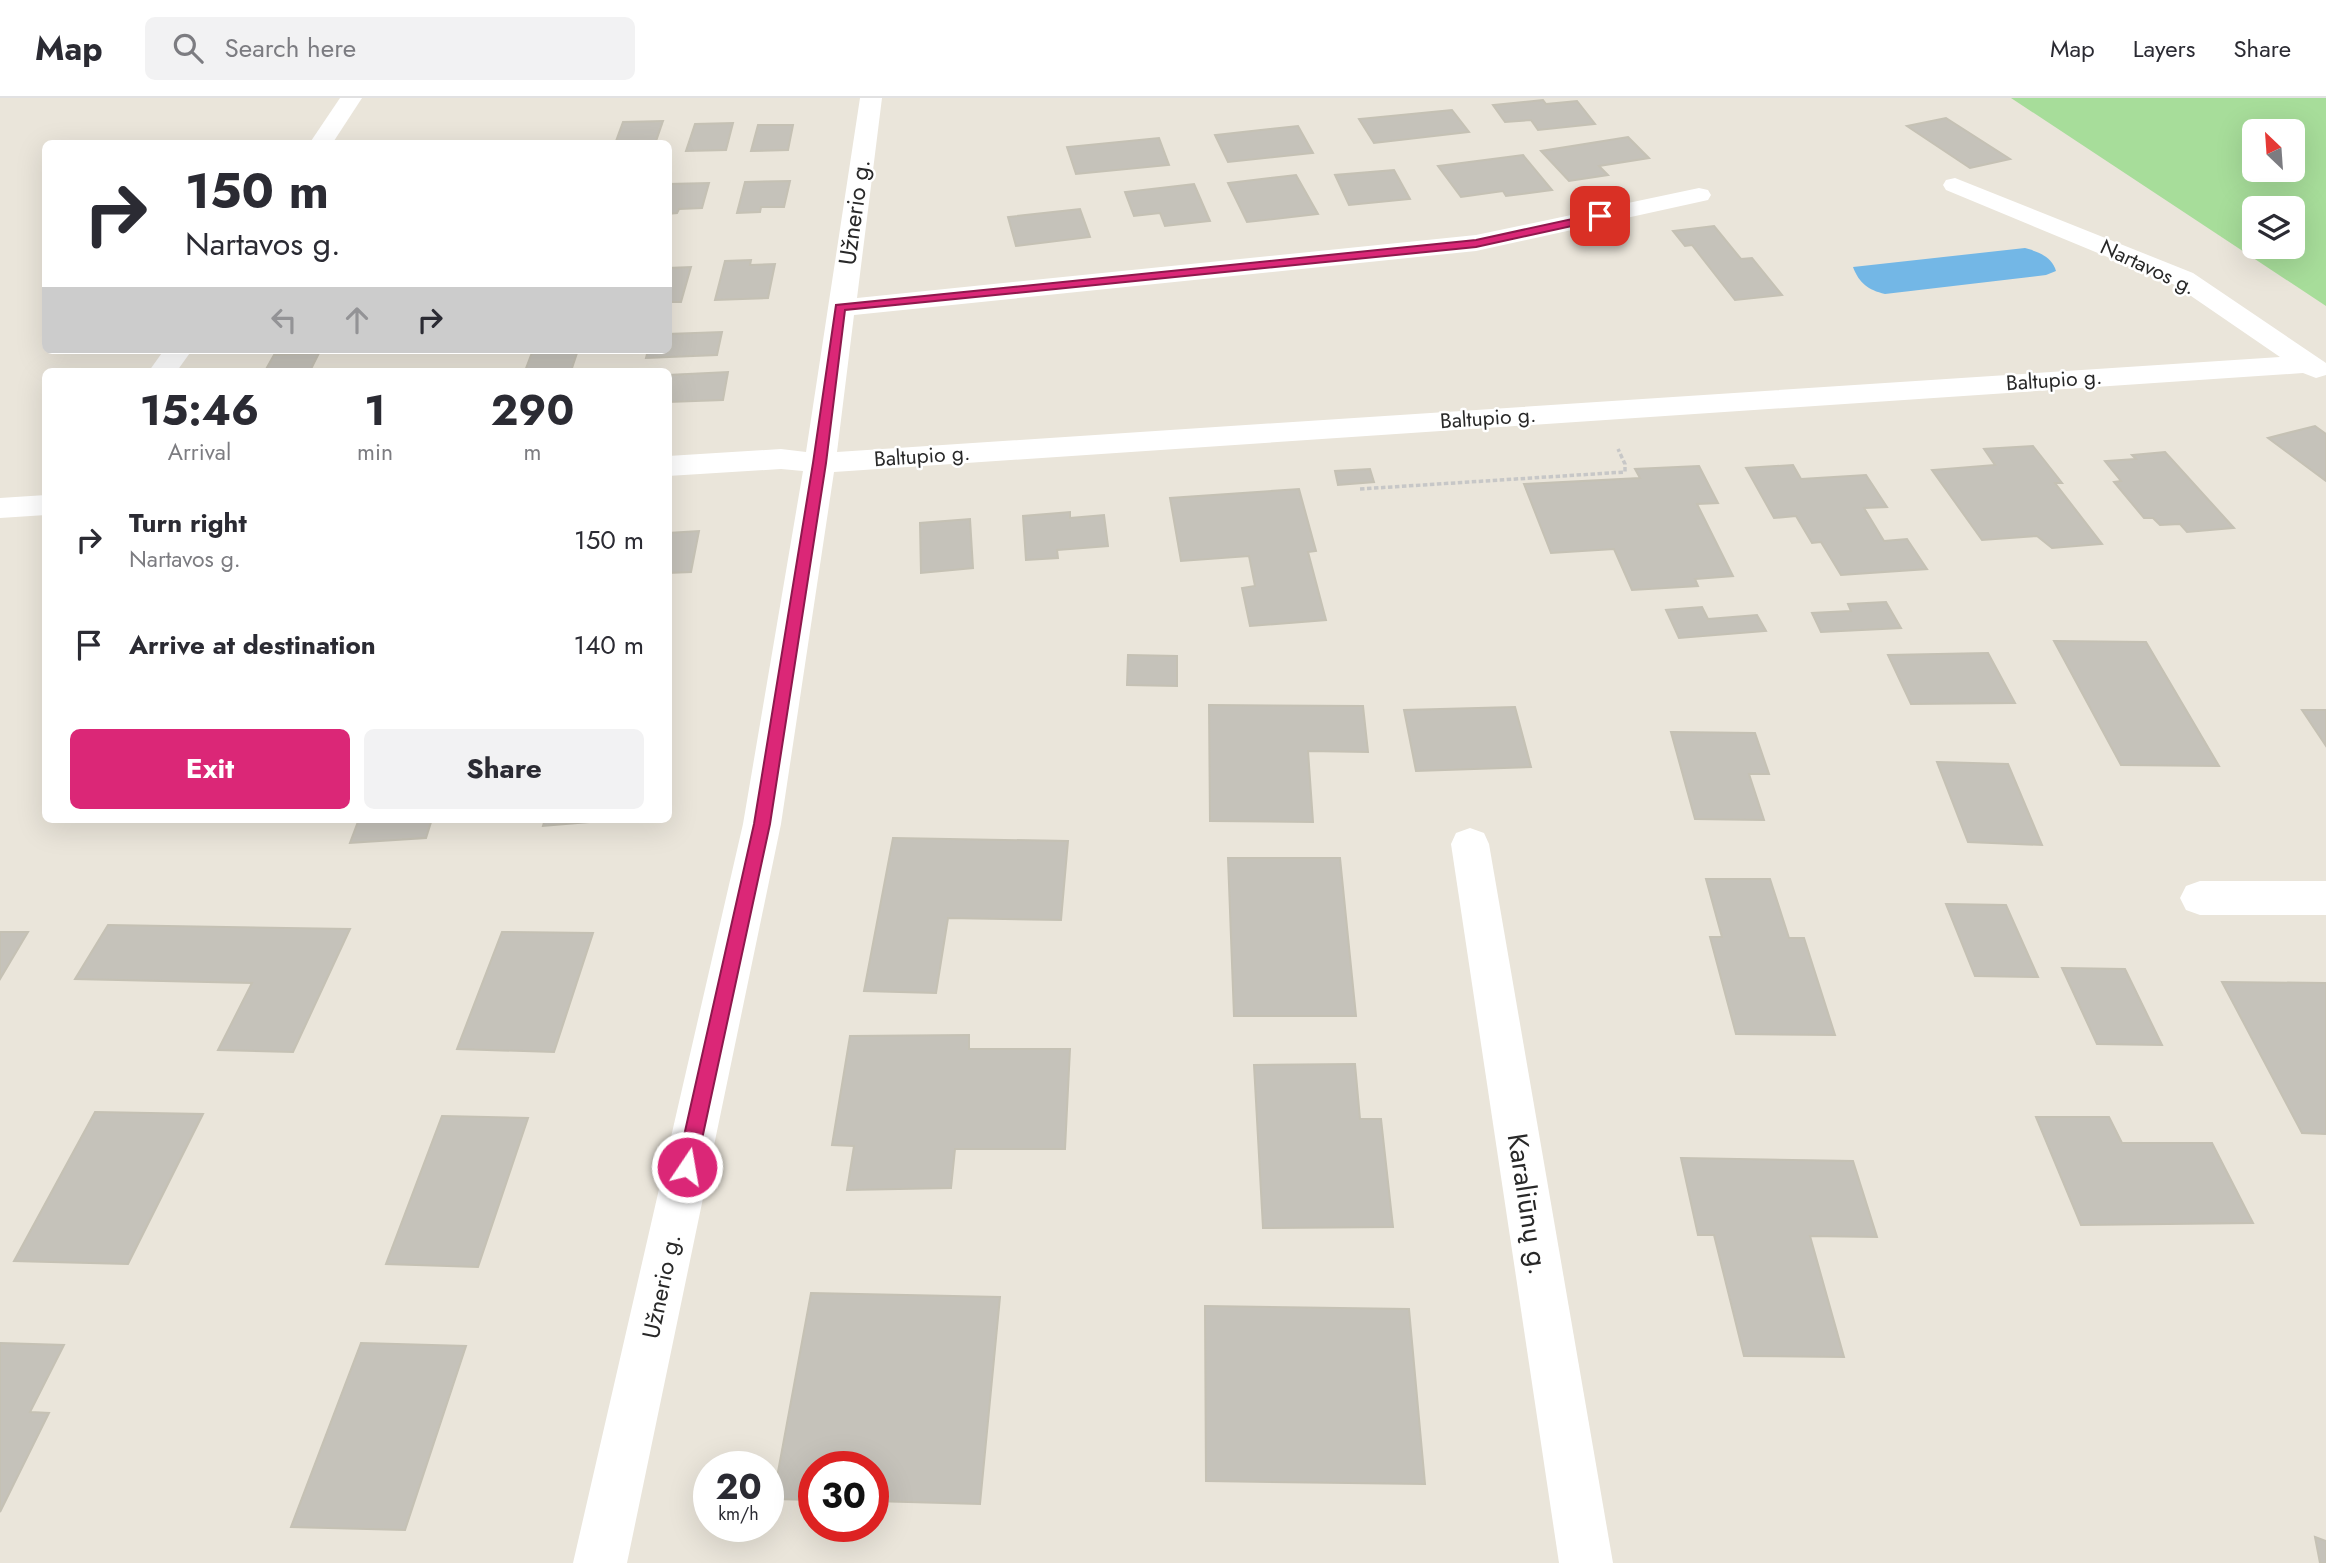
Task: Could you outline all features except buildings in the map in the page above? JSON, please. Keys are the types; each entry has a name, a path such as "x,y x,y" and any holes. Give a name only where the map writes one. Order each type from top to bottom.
{"street":[{"path":"323,140 351,98"},
{"name":"Užnerio g.","path":"600,1563 762,824 820,463 871,98"},
{"name":"Nartavos g.","path":"1955,185 2184,279 2317,370"},
{"path":"840,308 1476,243 1699,195"},
{"name":"Baltupio g.","path":"672,466 781,459 820,463 1601,410 2317,370"},
{"path":"0,508 42,505"},
{"name":"Karaliūnų g.","path":"1471,844 1586,1563"},
{"path":"2200,898 2326,898"}],"path":[{"path":"1360,489 1625,472 1625,464 1601,410"}],"green space":[{"path":"2011,98 2326,98 2326,306 2255,259 2305,259 2305,196 2242,196 2242,251"}],"water":[{"path":"2025,248 2040,253 2056,271 2046,275 1885,294 1865,285 1853,267"}],"route":[{"path":"687,1167 762,824 820,463 840,308 1476,243 1600,216"}]}
